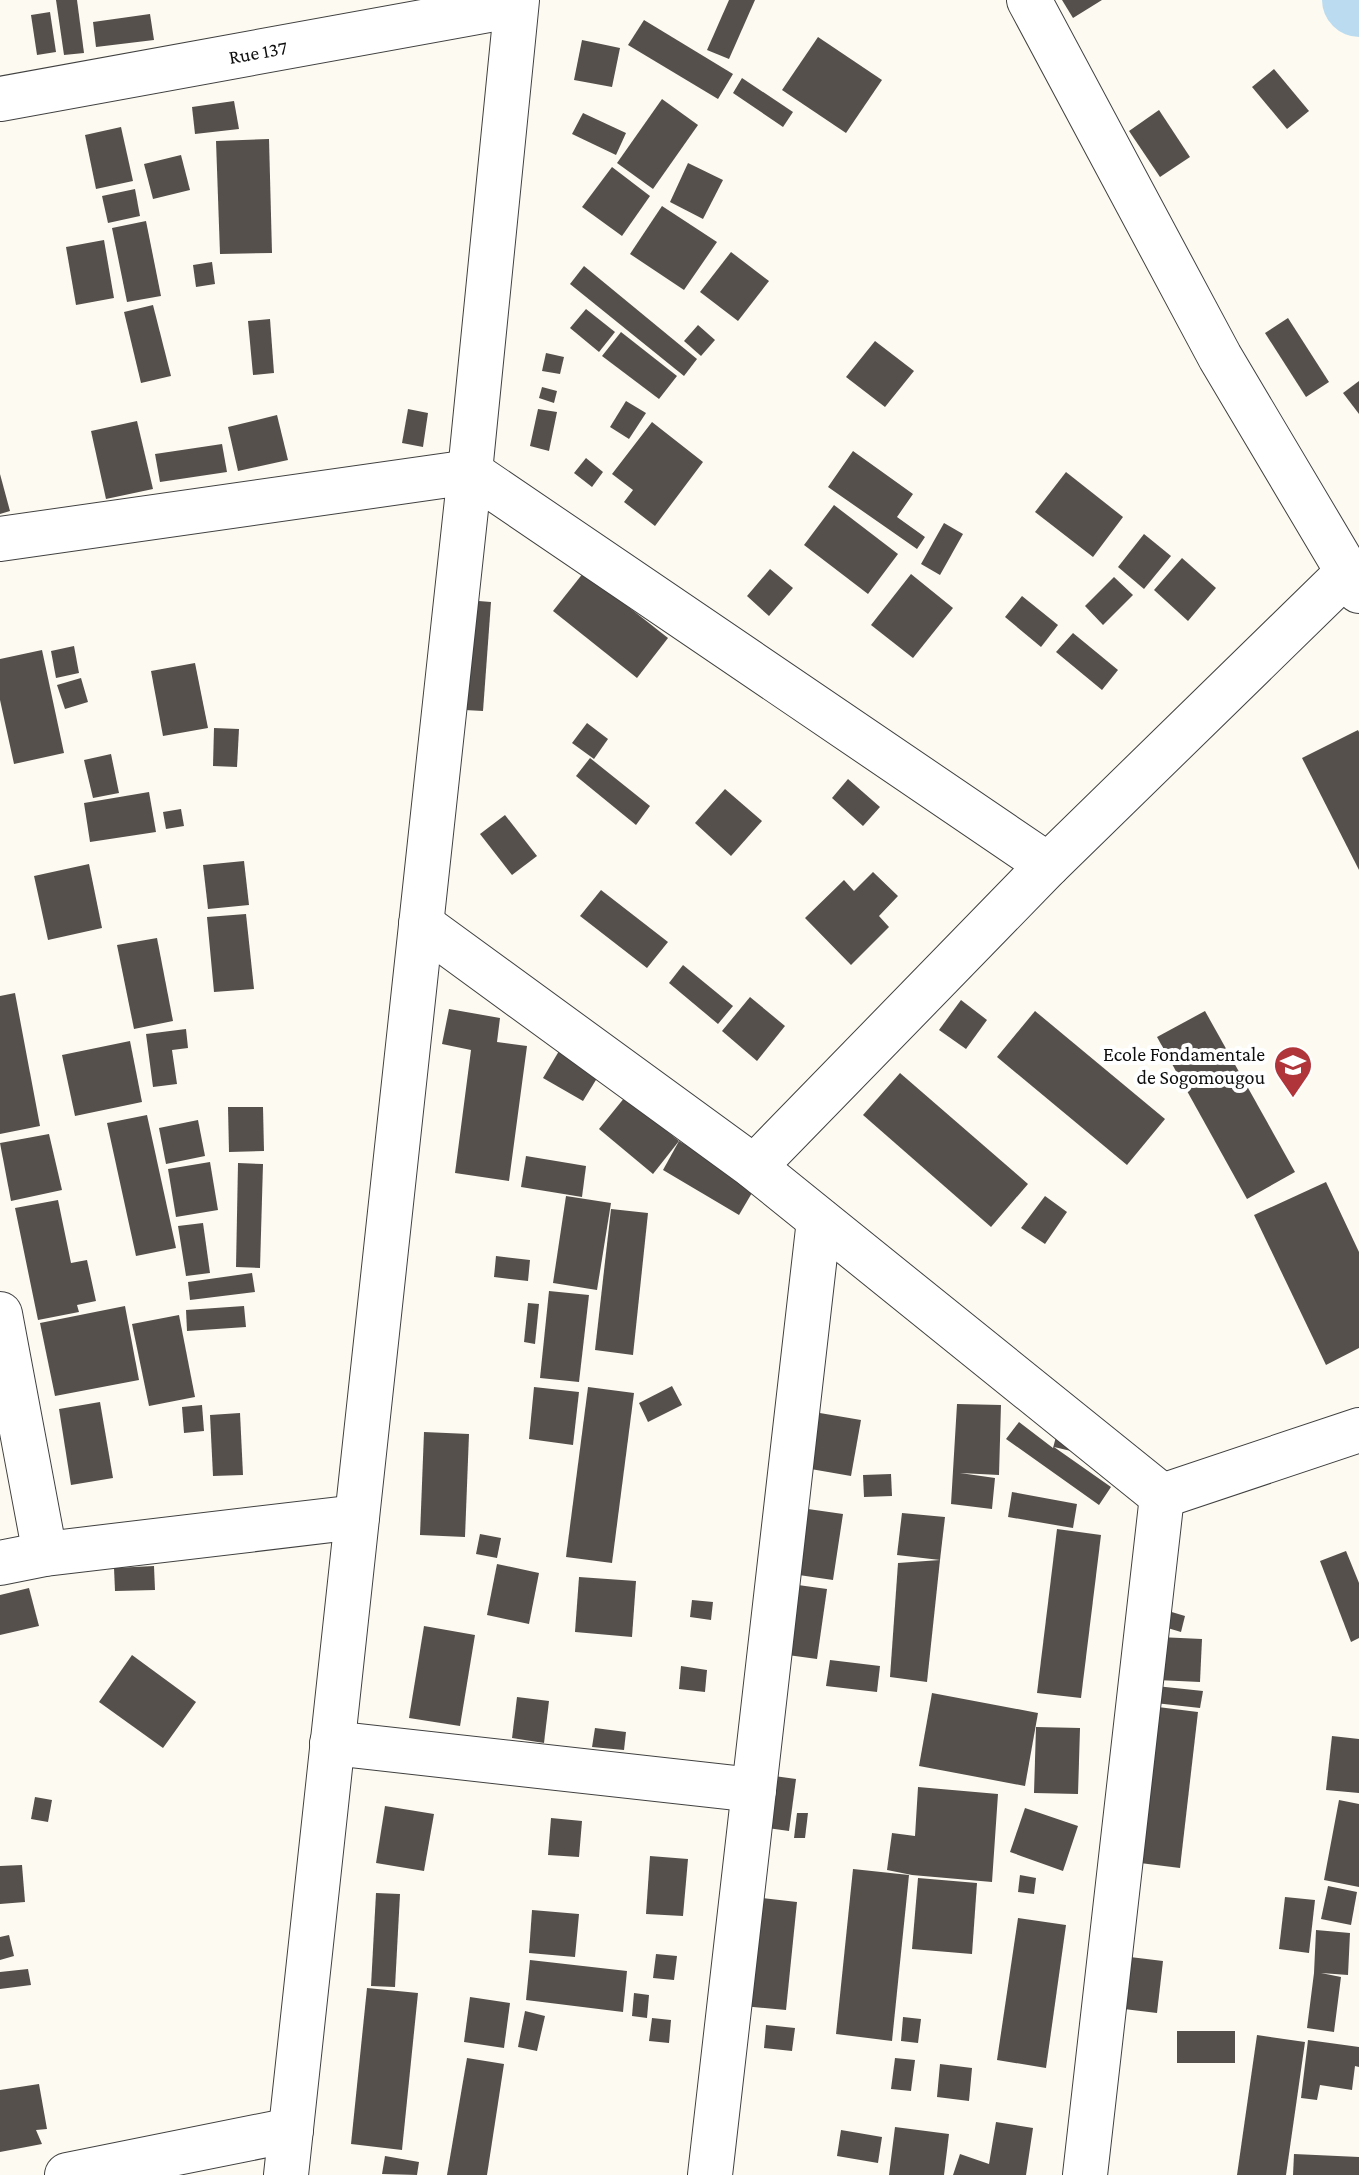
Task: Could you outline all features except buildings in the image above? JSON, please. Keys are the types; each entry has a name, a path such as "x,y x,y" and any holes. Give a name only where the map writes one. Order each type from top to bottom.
{"street":[{"path":"754,1167 1048,865 1354,582 1220,357 1029,0"},
{"path":"286,2175 470,472 517,2"},
{"name":"Rue 137","path":"0,99 517,2"},
{"path":"0,539 470,472 1048,865"},
{"path":"421,924 754,1167 1162,1496"},
{"path":"710,2175 819,1220"},
{"path":"0,1314 45,1554"},
{"path":"1162,1496 1359,1430"},
{"path":"1085,2175 1162,1496"},
{"path":"0,1563 45,1554 357,1517"},
{"path":"332,1743 754,1790"},
{"path":"67,2175 291,2130"}],"place":[{"name":"Ecole Fondamentale de Sogomougou","path":"1293,1099"}]}
